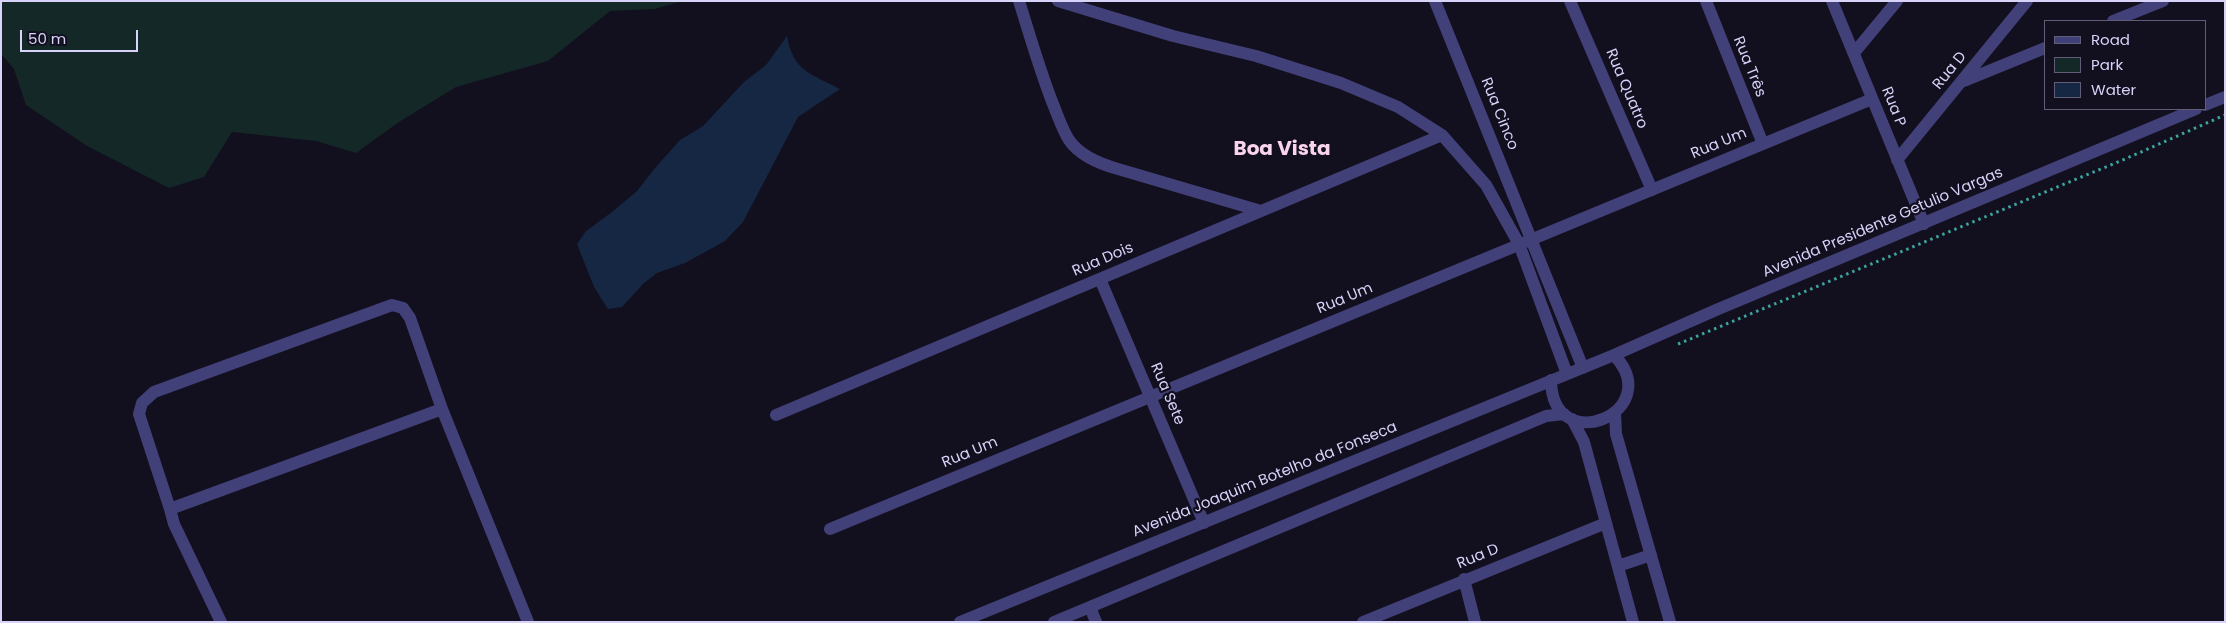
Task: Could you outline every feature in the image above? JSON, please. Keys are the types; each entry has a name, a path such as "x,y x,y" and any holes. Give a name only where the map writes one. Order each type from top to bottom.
{"street":[{"path":"1019,1 1046,86 1061,124 1070,141 1084,154 1096,162 1110,167 1261,211"},
{"path":"1058,1 1173,36 1256,56 1341,83 1398,107 1442,136 1486,185 1519,244 1567,374"},
{"name":"Rua Cinco","path":"1435,1 1532,239 1582,368"},
{"name":"Rua Quatro","path":"1570,1 1652,190"},
{"name":"Rua Três","path":"1706,1 1763,144"},
{"name":"Rua P","path":"1832,1 1924,224"},
{"path":"1854,52 1897,1"},
{"name":"Rua D","path":"1897,160 2027,1"},
{"path":"2116,20 2163,1"},
{"path":"1962,82 2044,48"},
{"path":"2206,105 2225,97"},
{"name":"Rua Um","path":"830,528 1872,99"},
{"name":"Avenida Presidente Getulio Vargas","path":"1582,368 2194,110"},
{"name":"Rua Dois","path":"776,414 1442,136"},
{"name":"Rua Sete","path":"1100,279 1204,523"},
{"path":"221,622 174,524 139,414 142,403 154,392 163,388 392,305 403,308 410,318 442,409 528,622"},
{"path":"1054,622 1546,416 1568,417 1581,422 1599,422 1616,413 1626,397 1627,379 1620,362 1614,355"},
{"name":"Avenida Joaquim Botelho da Fonseca","path":"960,622 1582,368"},
{"path":"1551,380 1554,399 1584,442 1633,622"},
{"path":"170,509 442,409"},
{"path":"1616,413 1616,434 1670,622"},
{"name":"Rua D","path":"1363,622 1606,523"},
{"path":"1618,566 1651,555"},
{"path":"1464,580 1475,622"},
{"path":"1090,607 1096,622"}],"green space":[{"path":"1,1 683,1 655,9 610,11 548,61 456,87 399,122 356,153 316,141 232,132 204,177 169,188 87,146 26,105 14,69 1,54"}],"water":[{"path":"787,36 794,57 805,70 840,89 798,117 743,222 725,241 685,263 657,273 643,284 622,307 608,309 594,287 577,244 586,231 637,191 680,140 703,126 744,82 766,65"}],"district":[{"name":"Boa Vista","path":"1282,150"}]}
